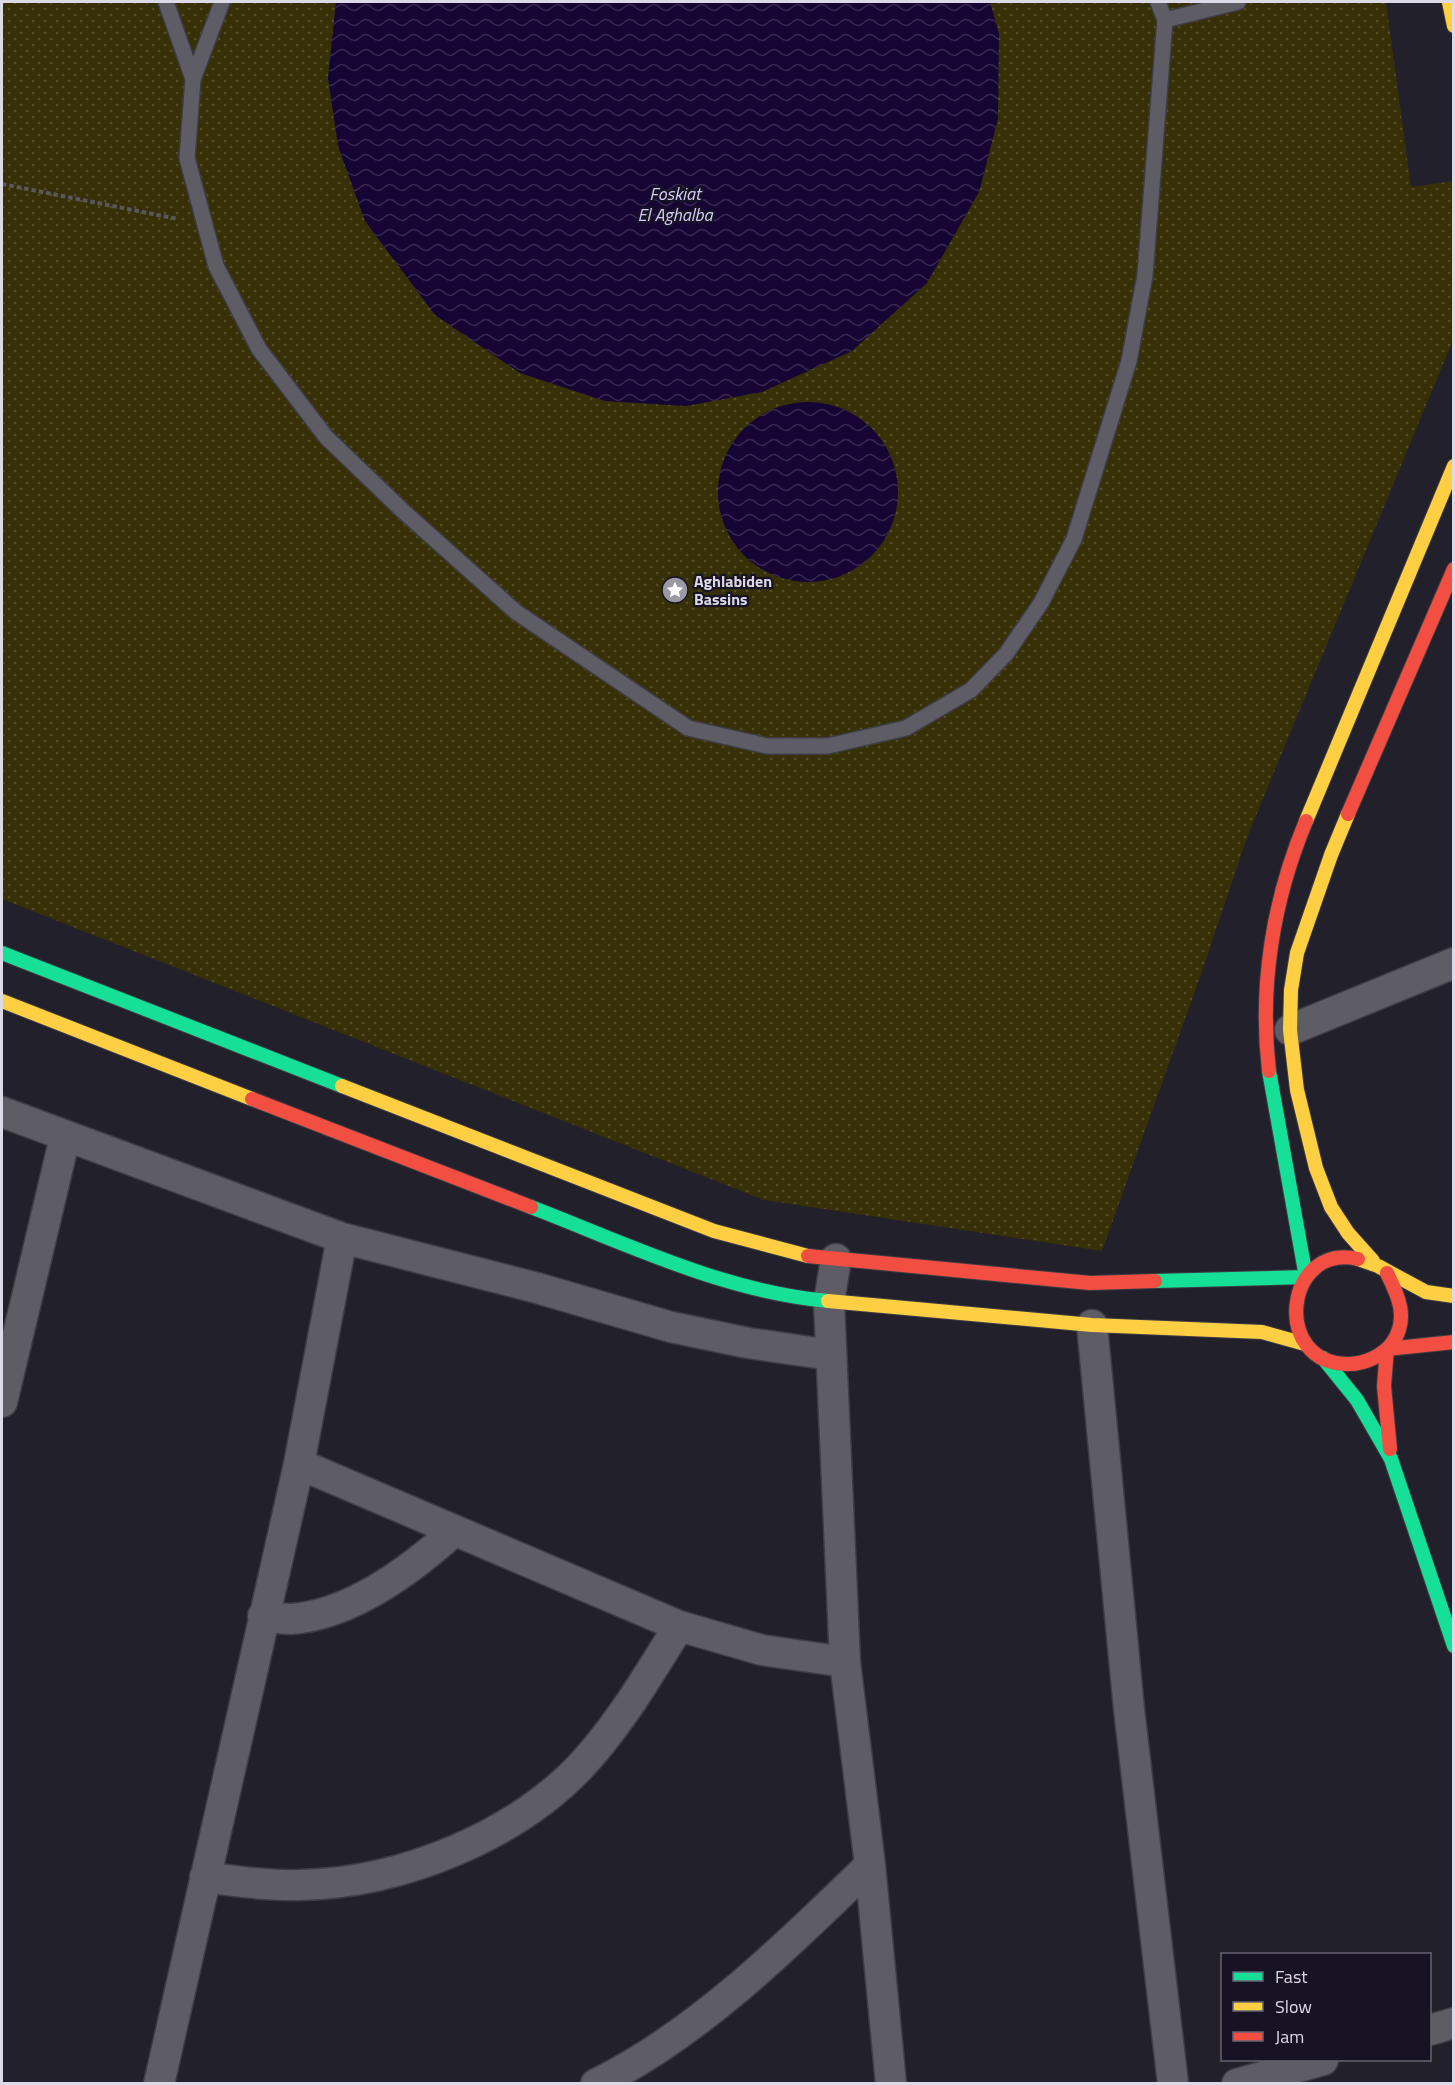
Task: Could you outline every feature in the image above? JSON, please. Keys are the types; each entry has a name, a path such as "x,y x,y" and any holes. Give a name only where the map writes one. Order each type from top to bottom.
{"street":[{"path":"1449,2 1454,26"},
{"path":"1306,1276 1273,1105 1265,1039 1266,969 1279,908 1300,836 1454,466"},
{"path":"1323,1358 1351,1365 1369,1362 1387,1349 1402,1323 1403,1306 1398,1288 1387,1273 1347,1233 1331,1207 1316,1168 1297,1090 1290,1030 1291,990 1297,953 1313,905 1454,569"},
{"path":"2,953 714,1231 805,1257 1090,1283 1306,1276"},
{"path":"1290,1030 1454,963"},
{"path":"2,1001 698,1272 791,1298 1092,1325 1262,1332 1305,1344 1323,1358 1357,1400 1391,1459 1454,1646"},
{"path":"2,1112 64,1137 342,1238 537,1288 671,1327 748,1343 831,1355"},
{"path":"2,1402 7,1353 64,1137"},
{"path":"159,2084 299,1464 342,1238"},
{"path":"1305,1344 1297,1328 1294,1311 1297,1293 1306,1276 1319,1264 1336,1257 1355,1256 1373,1261"},
{"path":"836,1259 829,1302 845,1662 870,1865 891,2084"},
{"path":"1387,1273 1427,1293 1454,1296"},
{"path":"1092,1325 1129,1709 1173,2084"},
{"path":"1387,1349 1454,1342"},
{"path":"1387,1349 1384,1386 1391,1459"},
{"path":"299,1464 679,1626 762,1650 845,1662"},
{"path":"263,1616 291,1619 322,1612 353,1600 388,1584 422,1560 454,1531"},
{"path":"205,1877 301,1885 357,1878 419,1864 481,1839 534,1808 588,1758 634,1699 679,1626"},
{"path":"596,2084 621,2071 711,2009 793,1940 870,1865"},
{"path":"1431,2030 1454,2023"},
{"path":"1238,2084 1319,2061"}],"lane":[{"path":"166,2 193,79"},
{"path":"222,2 193,79 187,158 216,266 259,349 326,437 404,512 516,612 688,728 767,746 828,746 906,728 971,690 1006,654 1041,603 1074,539 1129,361 1145,275 1165,20 1158,2"},
{"path":"1165,20 1238,2"}],"path":[{"path":"2,184 205,225"}],"shaded area":[{"name":"Aghlabiden Bassins","path":"2,2 1386,2 1411,187 1453,181 1454,321 1451,345 1248,835 1102,1251 764,1200 2,899"}],"water":[{"name":"Foskiat El Aghalba","path":"336,2 990,2 999,34 998,119 979,192 927,283 852,351 762,392 686,406 605,401 520,373 435,315 365,221 338,146 328,78"},
{"path":"808,402 842,409 858,417 872,428 883,442 891,458 898,492 891,526 883,542 872,556 858,567 842,575 808,582 774,575 758,567 744,556 733,542 725,526 718,492 725,458 733,442 744,428 758,417 774,409"}],"traffic: fast":[{"path":"2,953 342,1086"},
{"path":"1155,1281 1306,1277 1269,1071"},
{"path":"531,1207 640,1251 714,1277 752,1288 828,1301"},
{"path":"1323,1358 1357,1400 1391,1459 1454,1646"}],"traffic: slow":[{"path":"1449,2 1454,26"},
{"path":"1306,821 1454,466"},
{"path":"1348,814 1331,855 1297,953 1291,990 1290,1030 1297,1090 1316,1168 1331,1207 1348,1233 1373,1261"},
{"path":"2,1001 252,1099"},
{"path":"342,1086 714,1231 808,1256"},
{"path":"1358,1259 1378,1266 1426,1292 1454,1296"},
{"path":"828,1301 1092,1325 1262,1332 1305,1344"}],"traffic: jam":[{"path":"1348,814 1454,569"},
{"path":"1269,1071 1266,1007 1271,944 1285,881 1306,821"},
{"path":"252,1099 531,1207"},
{"path":"808,1256 1090,1283 1155,1281"},
{"path":"1358,1259 1333,1259 1314,1268 1302,1285 1296,1306 1298,1327 1307,1346 1324,1359 1349,1364 1361,1362 1379,1355 1393,1342 1398,1333 1401,1315 1398,1298 1387,1273"},
{"path":"1390,1449 1384,1386 1387,1349 1454,1342"}],"place":[{"name":"Aghlabiden Bassins","path":"675,590"}]}
